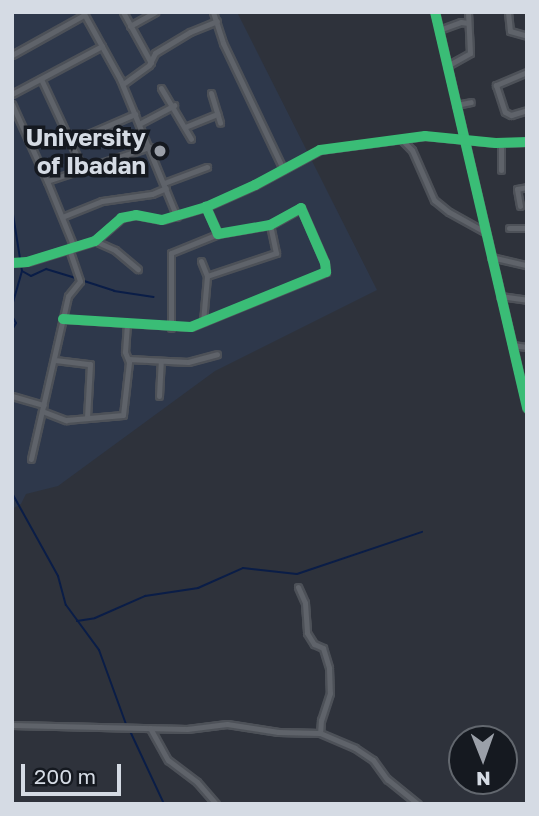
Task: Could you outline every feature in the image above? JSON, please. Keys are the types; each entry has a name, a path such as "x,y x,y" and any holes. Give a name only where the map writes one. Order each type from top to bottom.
{"street":[{"path":"123,12 151,63"},
{"path":"130,26 155,12"},
{"path":"213,12 223,43 283,169"},
{"path":"435,12 527,406"},
{"path":"447,66 470,53 468,12"},
{"path":"508,12 510,31 527,36"},
{"path":"12,55 84,14 122,84 177,217"},
{"path":"122,84 151,63 155,53 190,32 217,21"},
{"path":"439,30 461,22 468,23"},
{"path":"12,94 102,46"},
{"path":"527,72 496,85 505,112 511,115 527,110"},
{"path":"41,79 83,169"},
{"path":"161,88 174,105 191,139"},
{"path":"211,93 220,123"},
{"path":"456,105 471,102"},
{"path":"12,104 62,217 80,281 68,296 31,459"},
{"path":"139,124 174,105"},
{"path":"70,142 135,114"},
{"path":"185,127 218,114"},
{"path":"12,263 25,262 94,241 121,218 136,215 162,220 206,207 320,149 425,136 501,143 527,142"},
{"path":"401,140 412,150 434,200 449,212 485,232"},
{"path":"501,143 501,170"},
{"path":"47,181 149,147"},
{"path":"62,217 102,201 152,194 207,167"},
{"path":"520,206 517,189 527,187"},
{"path":"206,207 218,234"},
{"path":"63,319 170,328 191,327 325,273 325,263 302,209 297,208 270,225 218,234 171,253 170,328"},
{"path":"207,276 276,253 270,225"},
{"path":"509,228 527,228"},
{"path":"94,241 115,250 138,269"},
{"path":"491,257 527,265"},
{"path":"201,261 207,276 203,322"},
{"path":"500,296 527,300"},
{"path":"12,396 43,408 60,419 123,415 128,359 127,324"},
{"path":"512,345 527,347"},
{"path":"128,359 188,362 217,354"},
{"path":"55,360 90,365 87,418"},
{"path":"159,397 161,361"},
{"path":"298,587 306,603 307,633 314,644 323,648 331,677 320,733"},
{"path":"12,725 199,729 227,724 278,732 320,733 355,748 373,760 387,779 418,804"},
{"path":"150,728 168,760 197,782 216,804"}],"shaded area":[{"name":"University of Ibadan","path":"12,12 237,12 377,290 215,371 58,486 26,494 21,504 12,509"}],"waterway":[{"path":"12,208 22,271 12,307"},
{"path":"22,271 31,276 46,269 76,278"},
{"path":"81,280 114,291 154,297"},
{"path":"12,316 16,323 12,330"},
{"path":"12,493 58,576 66,605 99,650 126,724"},
{"path":"77,621 95,618 145,596 198,588 243,568 297,574 422,532"},
{"path":"130,731 164,804"}],"cycle path":[{"path":"435,12 527,408"},
{"path":"12,263 27,262 95,241 121,218 136,215 162,220 206,207 255,185 320,150 425,136 496,143 527,142"},
{"path":"63,319 191,327 326,272 325,263 301,208 270,225 218,234 206,207"}],"place":[{"name":"University of Ibadan","path":"160,151"}]}
